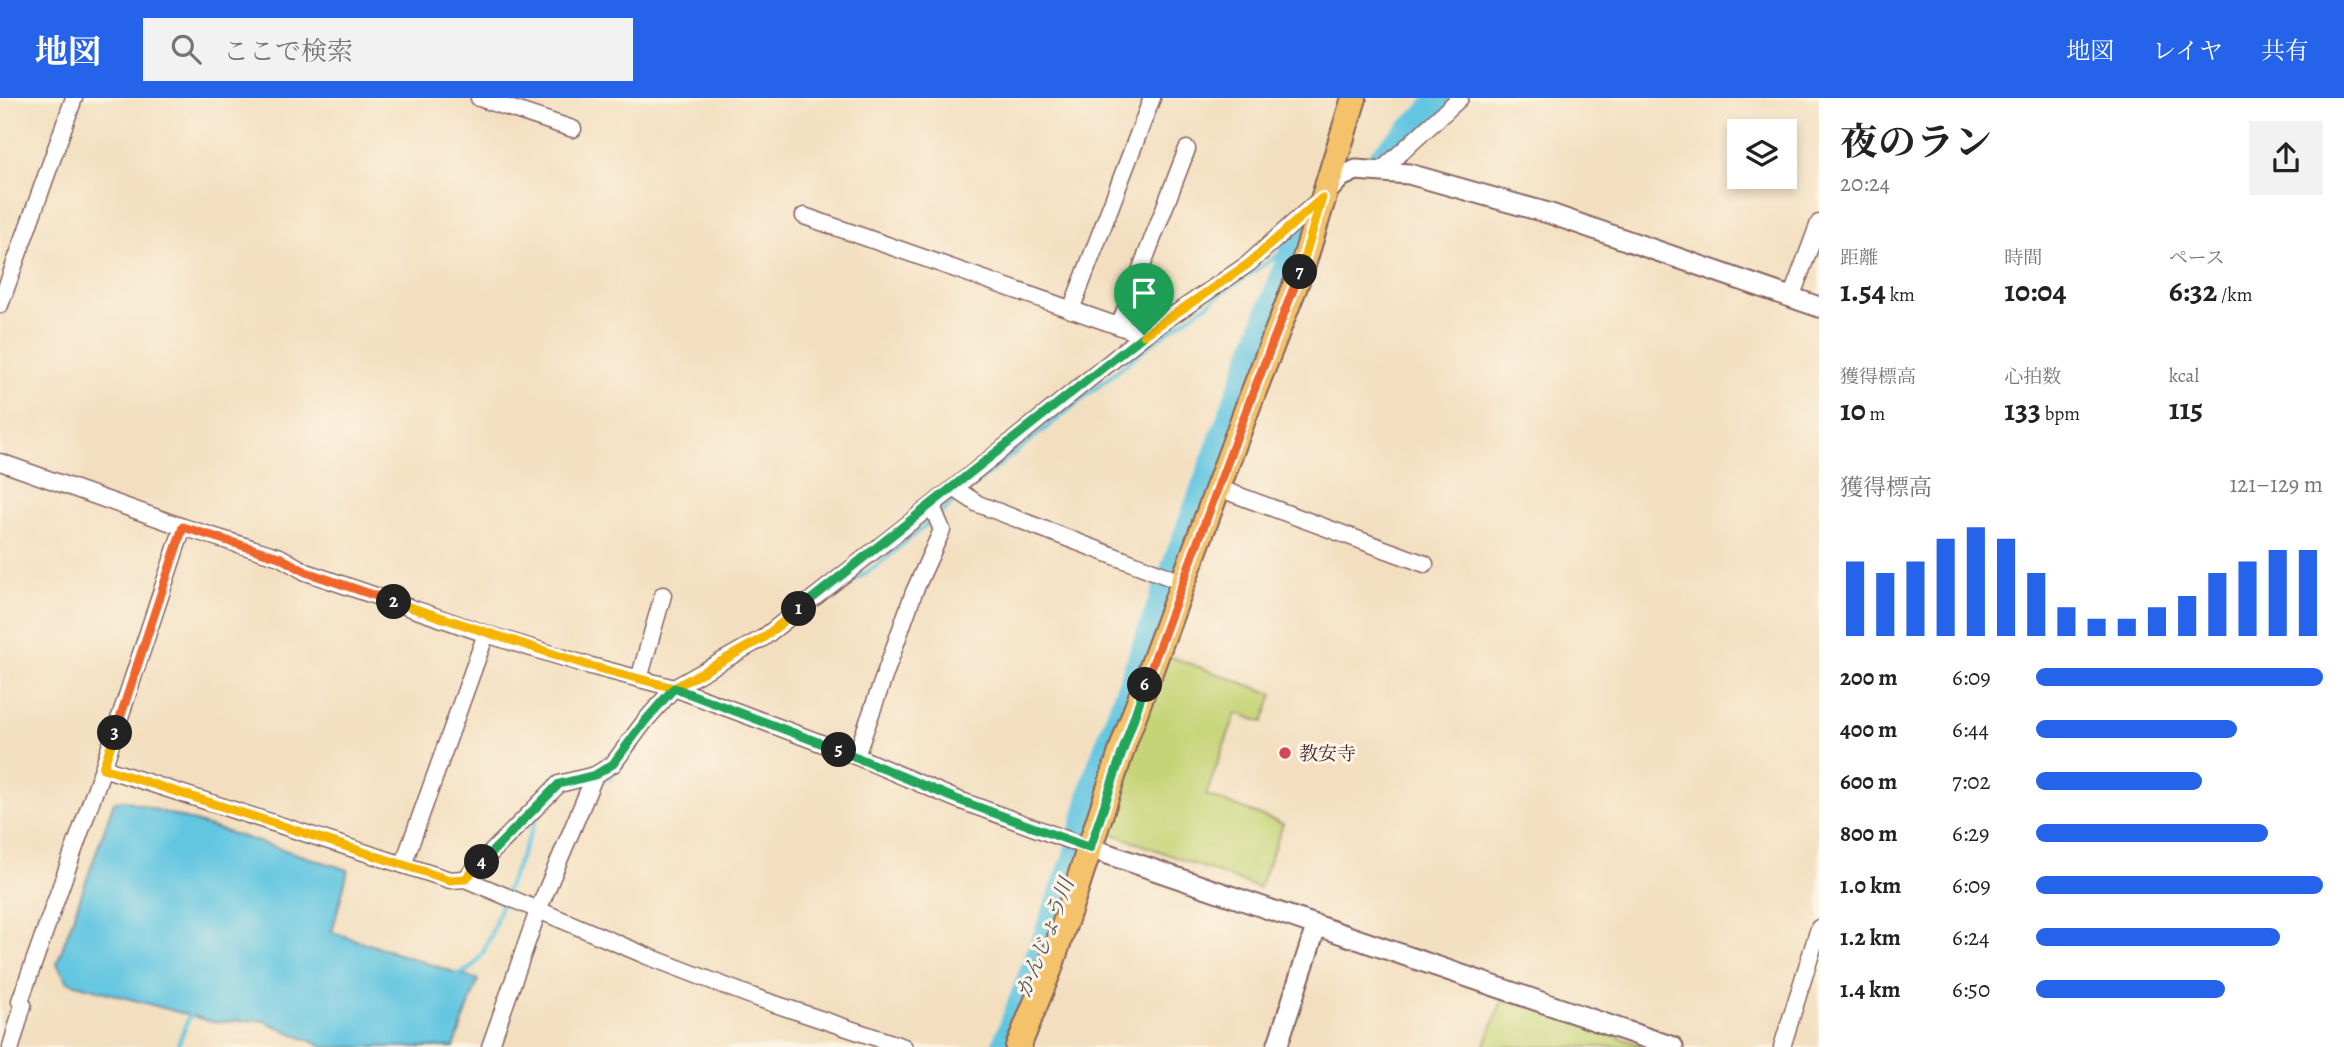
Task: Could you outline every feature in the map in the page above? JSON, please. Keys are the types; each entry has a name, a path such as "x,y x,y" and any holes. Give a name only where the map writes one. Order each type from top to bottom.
{"main road":[{"path":"1018,1047 1049,968 1083,845 1125,740 1175,579 1218,488 1302,268 1353,98"}],"street":[{"path":"0,305 74,98"},
{"path":"479,98 573,129"},
{"path":"1072,310 1152,98"},
{"path":"1382,170 1460,98"},
{"path":"1119,326 1187,149"},
{"path":"465,879 559,784 595,775 613,764 674,688 763,638 1144,335 1248,264 1322,198 1341,177 1356,170 1409,174 1537,210 1819,307"},
{"path":"804,216 1144,335"},
{"path":"1791,298 1819,223"},
{"path":"0,462 183,527 279,557 306,572 486,634 674,688 856,756 956,799 1083,845 1673,1047"},
{"path":"954,488 978,504 1175,579"},
{"path":"1218,488 1424,564"},
{"path":"856,756 914,592 942,530 932,506"},
{"path":"11,1047 23,1005 20,1001 103,768 183,527"},
{"path":"639,679 663,595"},
{"path":"403,865 486,634"},
{"path":"103,768 450,880 465,879 539,908 647,956 754,997 904,1047"},
{"path":"489,1047 539,908 595,775"},
{"path":"1277,1047 1316,926"},
{"path":"1782,1047 1819,928"}],"green space":[{"path":"1166,655 1273,694 1263,722 1236,713 1206,795 1283,824 1259,888 1102,830"},
{"path":"1503,998 1647,1047 1484,1047"}],"water":[{"path":"125,800 348,870 332,932 478,980 454,1047 324,1047 262,1020 214,1022 68,982 57,964 114,802"}],"waterway":[{"name":"かんじょう川","path":"1381,158 1444,98"},
{"name":"かんじょう川","path":"1004,1047 1075,859 1096,777 1295,243 1300,237"},
{"path":"966,492 1156,340 1295,243"},
{"path":"807,613 876,566 959,498"},
{"path":"598,779 611,778 619,767"},
{"path":"506,892 539,813"},
{"path":"456,974 466,971 481,956 503,900"},
{"path":"177,1047 191,1012"}],"place":[{"name":"教安寺","path":"1285,753"}],"route":[{"path":"1144,335 763,638 674,688 486,634 306,572 279,557 183,527 103,768 450,880 465,879 559,784 595,775 613,764 674,688 859,757 956,799 1090,848 1125,740 1248,406 1302,268 1322,198 1248,264 1144,335"}]}
